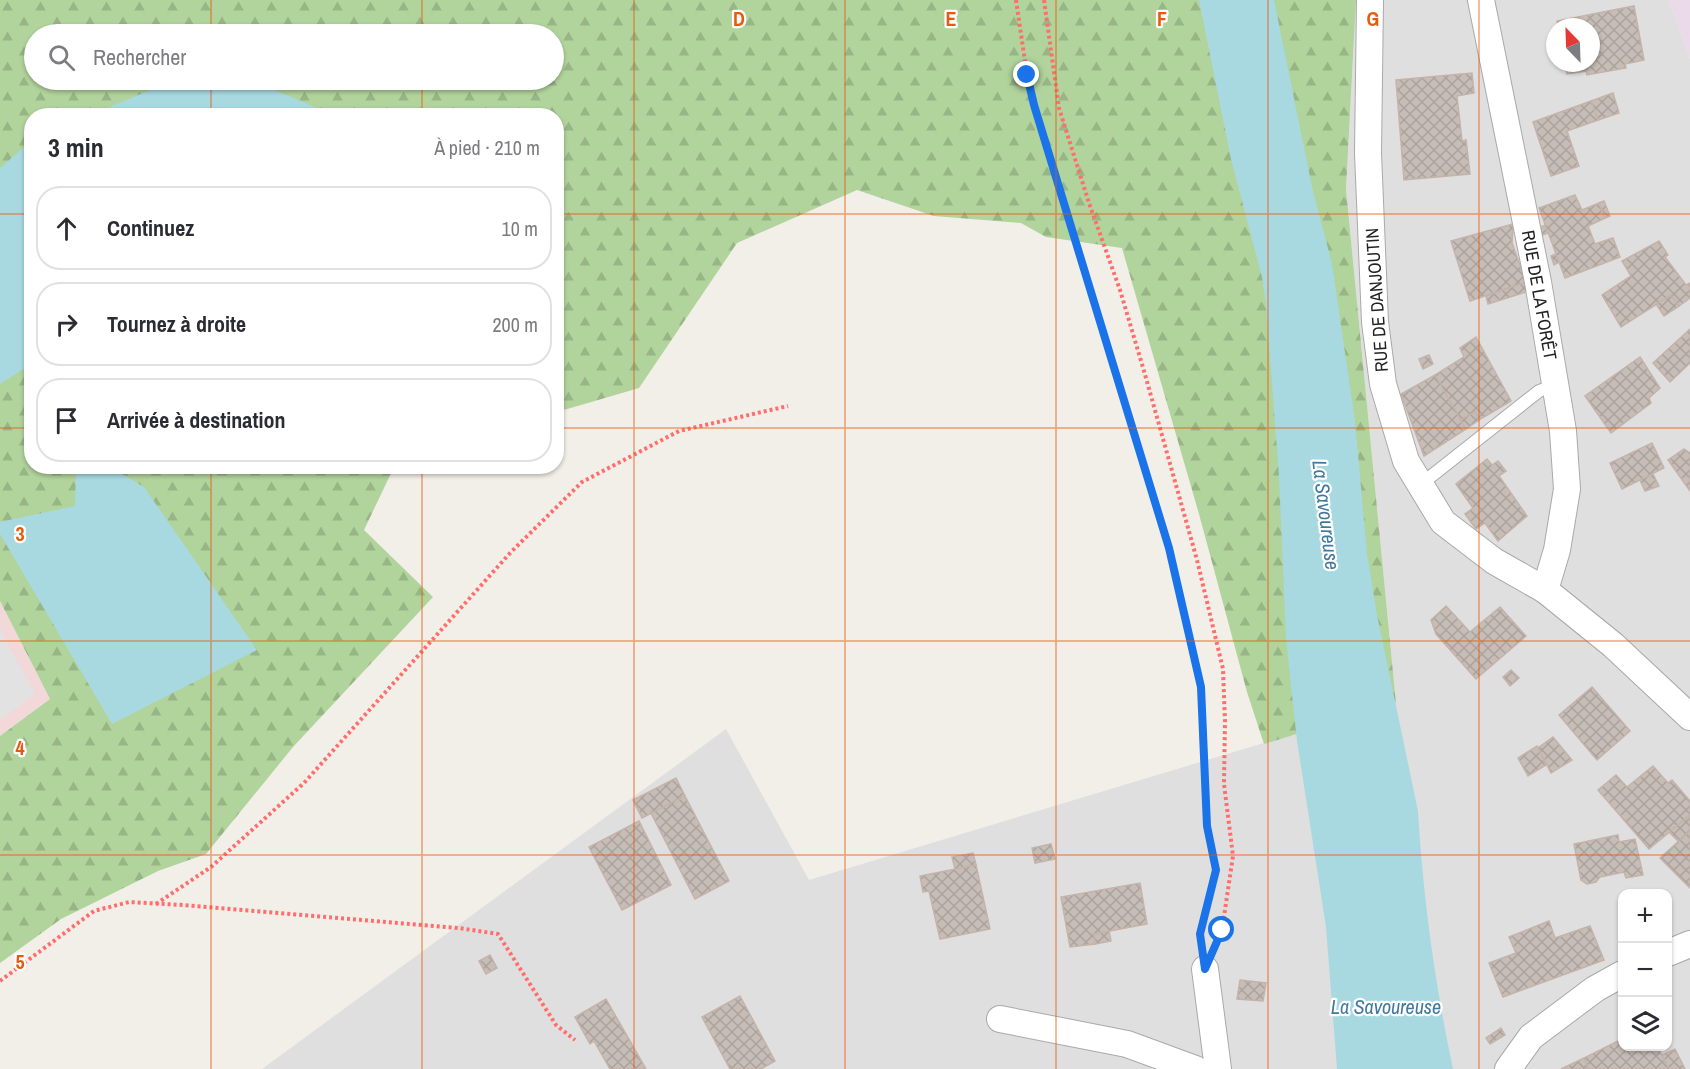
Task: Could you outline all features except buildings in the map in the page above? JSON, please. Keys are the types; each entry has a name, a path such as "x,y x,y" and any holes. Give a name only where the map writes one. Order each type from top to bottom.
{"street":[{"name":"RUE DE DANJOUTIN","path":"1370,0 1368,153 1376,322 1383,384 1406,461 1443,522 1494,561 1545,590 1612,645 1690,717"},
{"name":"RUE DE LA FORÊT","path":"1481,0 1538,282 1563,431 1567,489 1557,550 1545,590"},
{"path":"1672,951 1690,944"},
{"path":"1205,969 1218,1069"},
{"path":"1508,1069 1531,1037 1595,988 1618,976"},
{"path":"1000,1019 1127,1044 1195,1069"}],"lane":[{"path":"1420,484 1539,391 1555,385"}],"path":[{"path":"1016,0 1027,75 1034,105 1169,548 1201,687 1207,826 1216,870 1200,934 1205,969"},
{"path":"1044,0 1059,108 1120,290 1144,371 1197,560 1223,669 1224,784 1233,856 1222,930 1205,969"},
{"path":"156,904 211,867 304,783 511,552 582,482 679,431 788,406"},
{"path":"0,981 94,912 129,902 447,927 498,934 556,1025 575,1040"}],"shaded area":[{"path":"1356,0 1669,0 1690,59 1690,1069 262,1069 726,729 809,880 1396,703 1346,189"},
{"path":"1669,0 1690,0 1690,59"},
{"path":"0,601 50,699 0,736"},
{"path":"0,630 35,694 0,720"}],"green space":[{"path":"0,0 1356,0 1346,189 1396,703 1264,744 1247,692 1199,514 1122,248 1046,237 1021,223 934,216 857,190 737,243 639,388 564,410 564,108 24,108 24,474 391,474 364,530 433,597 293,747 206,854 158,871 61,919 0,963 0,736 50,699 0,601"}],"water":[{"name":"La Savoureuse","path":"1199,0 1274,0 1312,187 1332,264 1355,421 1367,554 1377,615 1418,811 1431,941 1453,1069 1337,1069 1326,927 1297,741 1286,639 1279,476 1266,305 1262,277 1231,159"},
{"path":"150,90 274,90 316,108 108,108"},
{"path":"24,147 24,369 0,384 0,168"},
{"path":"76,474 122,474 144,487 257,650 112,724 0,534 0,522 75,506"}],"route":[{"path":"1027,75 1034,105 1169,548 1201,687 1207,826 1216,870 1200,934 1205,969 1222,930"}]}
